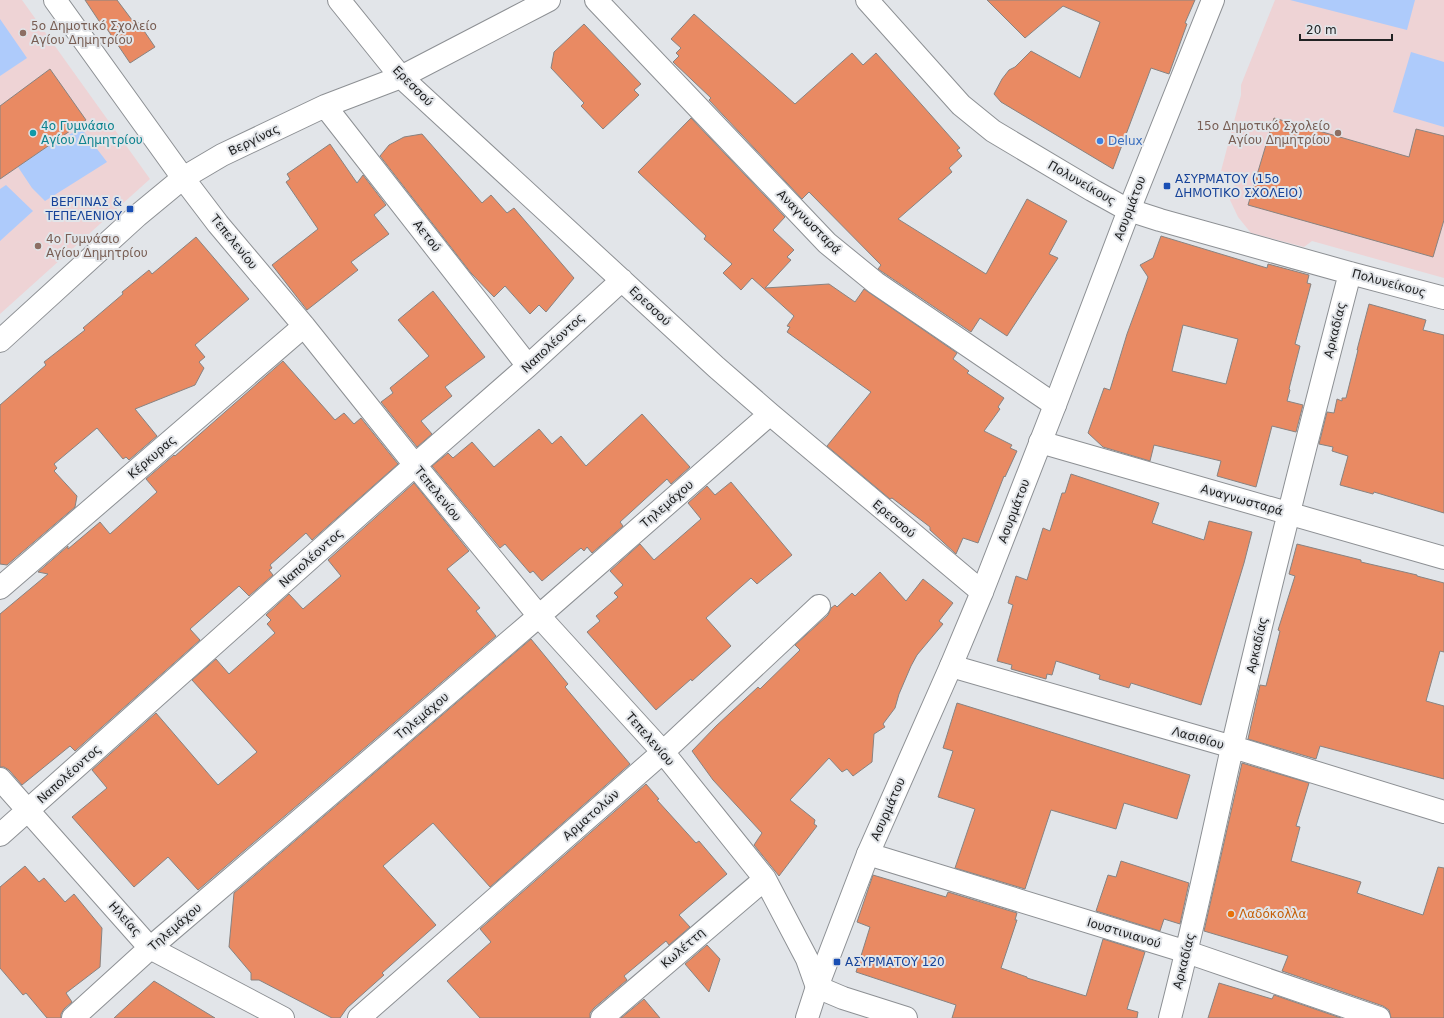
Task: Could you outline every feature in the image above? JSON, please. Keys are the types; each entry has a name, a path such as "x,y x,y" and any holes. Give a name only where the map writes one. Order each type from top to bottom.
{"street":[{"name":"Τεπελενίου","path":"55,0 183,178 218,224 304,326 415,466 539,616 663,752 765,879 806,959 817,987"},
{"name":"Ερεσσού","path":"340,0 401,77 770,414 982,592"},
{"name":"Βεργίνας","path":"0,341 137,216 183,178 222,155 325,106 401,77 549,0"},
{"name":"Αναγνωσταρά","path":"596,0 827,243 876,283 1055,405"},
{"name":"Πολυνείκους","path":"867,0 961,105 993,131 1092,190 1129,210 1160,220 1444,298"},
{"name":"Ασυρμάτου","path":"807,1018 817,987 868,854 982,592 1129,210 1213,0"},
{"name":"Αετού","path":"325,106 528,366"},
{"name":"Αρκαδίας","path":"1170,1018 1187,952 1288,513 1350,273"},
{"name":"Ναπολέοντος","path":"0,835 528,366 622,280"},
{"name":"Κέρκυρας","path":"0,588 304,326"},
{"name":"Τηλεμάχου","path":"74,1018 150,948 539,616 770,414"},
{"name":"Αναγνωσταρά","path":"1040,442 1444,558"},
{"name":"Αρματολών","path":"359,1018 663,752 820,606"},
{"name":"Λασιθίου","path":"951,666 1233,747 1444,812"},
{"name":"Ηλείας","path":"0,779 150,948 282,1018"},
{"name":"Ιουστινιανού","path":"868,854 1187,952 1380,1018"},
{"name":"Κωλέττη","path":"602,1018 765,879"},
{"path":"817,987 843,998 906,1018"}],"shaded area":[{"name":"4ο Γυμνάσιο Αγίου Δημητρίου","path":"0,0 22,0 150,179 0,314"},
{"name":"15ο Δημοτικό Σχολείο Αγίου Δημητρίου","path":"1275,0 1444,0 1444,278 1312,241 1304,247 1251,233 1238,217 1230,200 1238,175 1221,171 1241,95 1241,85"},
{"path":"1290,0 1415,0 1407,30"},
{"path":"0,19 27,58 0,76"},
{"path":"1411,52 1444,62 1444,127 1393,112"},
{"path":"81,128 107,162 45,201 32,188 18,167 47,147"},
{"path":"6,185 33,211 0,241 0,189"}],"building":[{"path":"85,0 117,0 135,24 138,22 155,47 130,63"},
{"path":"987,0 1195,0 1185,23 1187,24 1169,74 1151,68 1113,169 1001,102 994,94 1009,70 1015,67 1031,51 1080,78 1100,22 1063,6 1025,38"},
{"path":"694,14 795,104 852,53 863,65 876,53 960,148 957,150 962,156 949,168 952,172 898,219 986,274 1027,199 1067,221 1049,254 1058,258 1007,336 980,318 971,332 878,269 881,265 809,192 802,199 709,100 711,98 673,62 679,56 676,53 681,48 671,39"},
{"path":"584,24 641,84 634,90 639,95 603,129 581,106 584,103 551,68 554,52"},
{"name":"4o Γυμνάσιο Αγίου Δημητρίου","path":"50,69 86,120 0,179 0,106"},
{"path":"691,118 785,217 773,230 794,250 787,257 791,260 765,288 829,284 855,302 864,289 957,353 953,359 969,371 967,373 1004,398 998,407 1000,409 984,431 1012,445 1010,448 1017,451 1005,477 1004,476 978,543 963,538 956,554 930,530 930,527 892,498 890,499 827,446 871,392 787,332 790,327 787,326 794,316 752,278 741,290 723,273 732,264 704,239 706,236 638,172"},
{"name":"15ο Δημοτικό Σχολείο Αγίου Δημητρίου","path":"1274,118 1409,157 1416,129 1444,136 1444,220 1433,257 1248,205"},
{"path":"422,134 482,203 491,195 507,213 514,208 574,278 546,312 539,305 530,314 505,286 494,297 471,273 380,156 389,145 404,137"},
{"path":"330,144 357,183 363,175 386,205 374,215 389,234 351,262 358,270 307,310 272,265 318,229 286,182 290,179 287,174"},
{"path":"1161,236 1267,268 1268,264 1309,275 1307,283 1311,284 1295,344 1300,346 1287,401 1303,405 1296,432 1272,426 1256,487 1217,476 1221,461 1154,445 1150,461 1103,447 1088,433 1104,388 1110,390 1127,334 1148,277 1140,265 1153,258","holes":["1183,325 1238,339 1226,384 1172,371"]},
{"path":"196,237 249,299 195,345 205,357 199,362 204,368 195,385 135,409 157,436 129,460 126,457 123,459 97,428 54,464 57,468 54,471 77,496 75,507 7,565 0,564 0,405 46,365 44,362 85,330 83,328 123,294 122,292 149,270 152,274"},
{"path":"433,291 485,357 445,387 452,396 421,421 432,434 417,447 381,402 393,393 390,388 429,356 398,320"},
{"path":"1369,304 1426,320 1423,330 1444,335 1444,513 1374,492 1373,494 1340,485 1348,456 1332,451 1333,447 1319,444 1327,412 1334,413 1337,399 1342,401 1342,398 1346,398"},
{"path":"283,361 335,420 344,413 354,424 361,418 398,464 312,540 306,533 270,565 272,568 269,570 273,575 249,596 239,586 190,629 200,640 75,751 70,746 22,785 9,770 4,767 0,767 0,614 48,574 38,572 68,546 68,549 100,522 110,534 157,492 146,479 174,455 175,456"},
{"path":"642,414 690,467 671,484 667,479 620,522 623,526 592,553 587,547 584,551 581,548 542,581 533,571 530,573 505,544 500,548 432,466 448,453 453,458 472,442 494,467 539,429 552,444 561,436 586,466"},
{"path":"1071,474 1159,503 1152,523 1204,540 1209,521 1252,532 1201,705 1131,683 1129,688 1099,679 1100,675 1056,661 1052,675 1047,674 1046,679 1011,669 1012,665 997,661 1013,605 1008,603 1016,576 1027,580 1043,528 1050,531 1062,493 1065,493"},
{"path":"731,482 792,555 757,584 751,578 706,618 731,646 692,681 691,679 656,710 587,632 600,621 596,616 618,597 614,593 623,585 610,571 640,544 654,560 701,519 688,503 707,486 715,495"},
{"path":"414,483 469,551 447,569 480,608 476,611 496,636 198,890 168,857 134,887 72,817 107,788 92,770 156,713 218,785 257,752 192,680 216,659 229,674 275,633 267,624 271,620 266,615 289,594 303,609 341,576 328,560"},
{"path":"1297,544 1444,583 1444,652 1440,651 1426,701 1444,706 1444,779 1320,746 1316,759 1248,739 1260,685 1266,686 1280,631 1278,630 1295,576 1289,574"},
{"path":"880,572 906,601 923,579 953,603 939,621 943,624 917,655 899,694 895,708 883,724 885,727 874,734 872,762 853,776 847,769 842,772 829,758 790,800 815,820 814,824 817,826 779,876 754,845 762,833 713,780 692,751 716,726 758,687 760,689 800,650 795,645 828,615 831,608 835,605 837,607 852,593 855,596"},
{"path":"531,639 568,684 565,687 630,764 490,887 433,823 383,866 436,925 382,973 384,975 347,1008 340,1018 332,1018 259,980 251,980 251,973 229,947 234,893"},
{"path":"957,703 1190,775 1177,819 1124,803 1116,829 1051,810 1025,889 955,868 975,809 938,797 953,751 943,748"},
{"path":"1242,763 1309,783 1296,826 1300,827 1291,861 1361,882 1357,893 1423,915 1438,867 1444,868 1444,1018 1391,1018 1389,1010 1383,1006 1282,971 1288,956 1204,931"},
{"path":"646,784 659,799 657,800 696,843 699,841 727,874 679,915 690,927 669,945 666,941 624,976 627,980 594,1008 590,1013 590,1018 480,1018 447,981 491,942 480,929"},
{"path":"1121,861 1189,883 1180,924 1164,919 1160,931 1096,911 1108,875 1116,877"},
{"path":"25,866 39,882 44,878 65,902 74,894 102,928 100,967 66,993 72,1002 64,1009 61,1014 61,1018 47,1018 26,993 23,995 0,968 0,887"},
{"path":"873,875 946,897 948,892 1017,913 1015,920 1017,920 1001,968 1027,978 1086,996 1103,939 1145,952 1127,1009 1138,1012 1137,1018 952,1018 956,1005 856,972 870,927 857,922"},
{"path":"707,945 720,959 709,992 685,964"},
{"path":"154,981 215,1018 114,1018"},
{"path":"1219,983 1272,999 1274,995 1341,1018 1208,1018"},
{"path":"644,999 660,1018 621,1018"}],"place":[{"name":"5ο Δημοτικό Σχολείο Αγίου Δημητρίου","path":"23,33"},
{"name":"4o Γυμνάσιο Αγίου Δημητρίου","path":"33,133"},
{"name":"15ο Δημοτικό Σχολείο Αγίου Δημητρίου","path":"1338,133"},
{"name":"Delux","path":"1100,141"},
{"name":"ΑΣΥΡΜΑΤΟΥ (15ο ΔΗΜΟΤΙΚΟ ΣΧΟΛΕΙΟ)","path":"1167,186"},
{"name":"ΒΕΡΓΙΝΑΣ & ΤΕΠΕΛΕΝΙΟΥ","path":"130,209"},
{"name":"4ο Γυμνάσιο Αγίου Δημητρίου","path":"38,246"},
{"name":"Λαδόκολλα","path":"1231,914"},
{"name":"ΑΣΥΡΜΑΤΟΥ 120","path":"837,962"}]}
